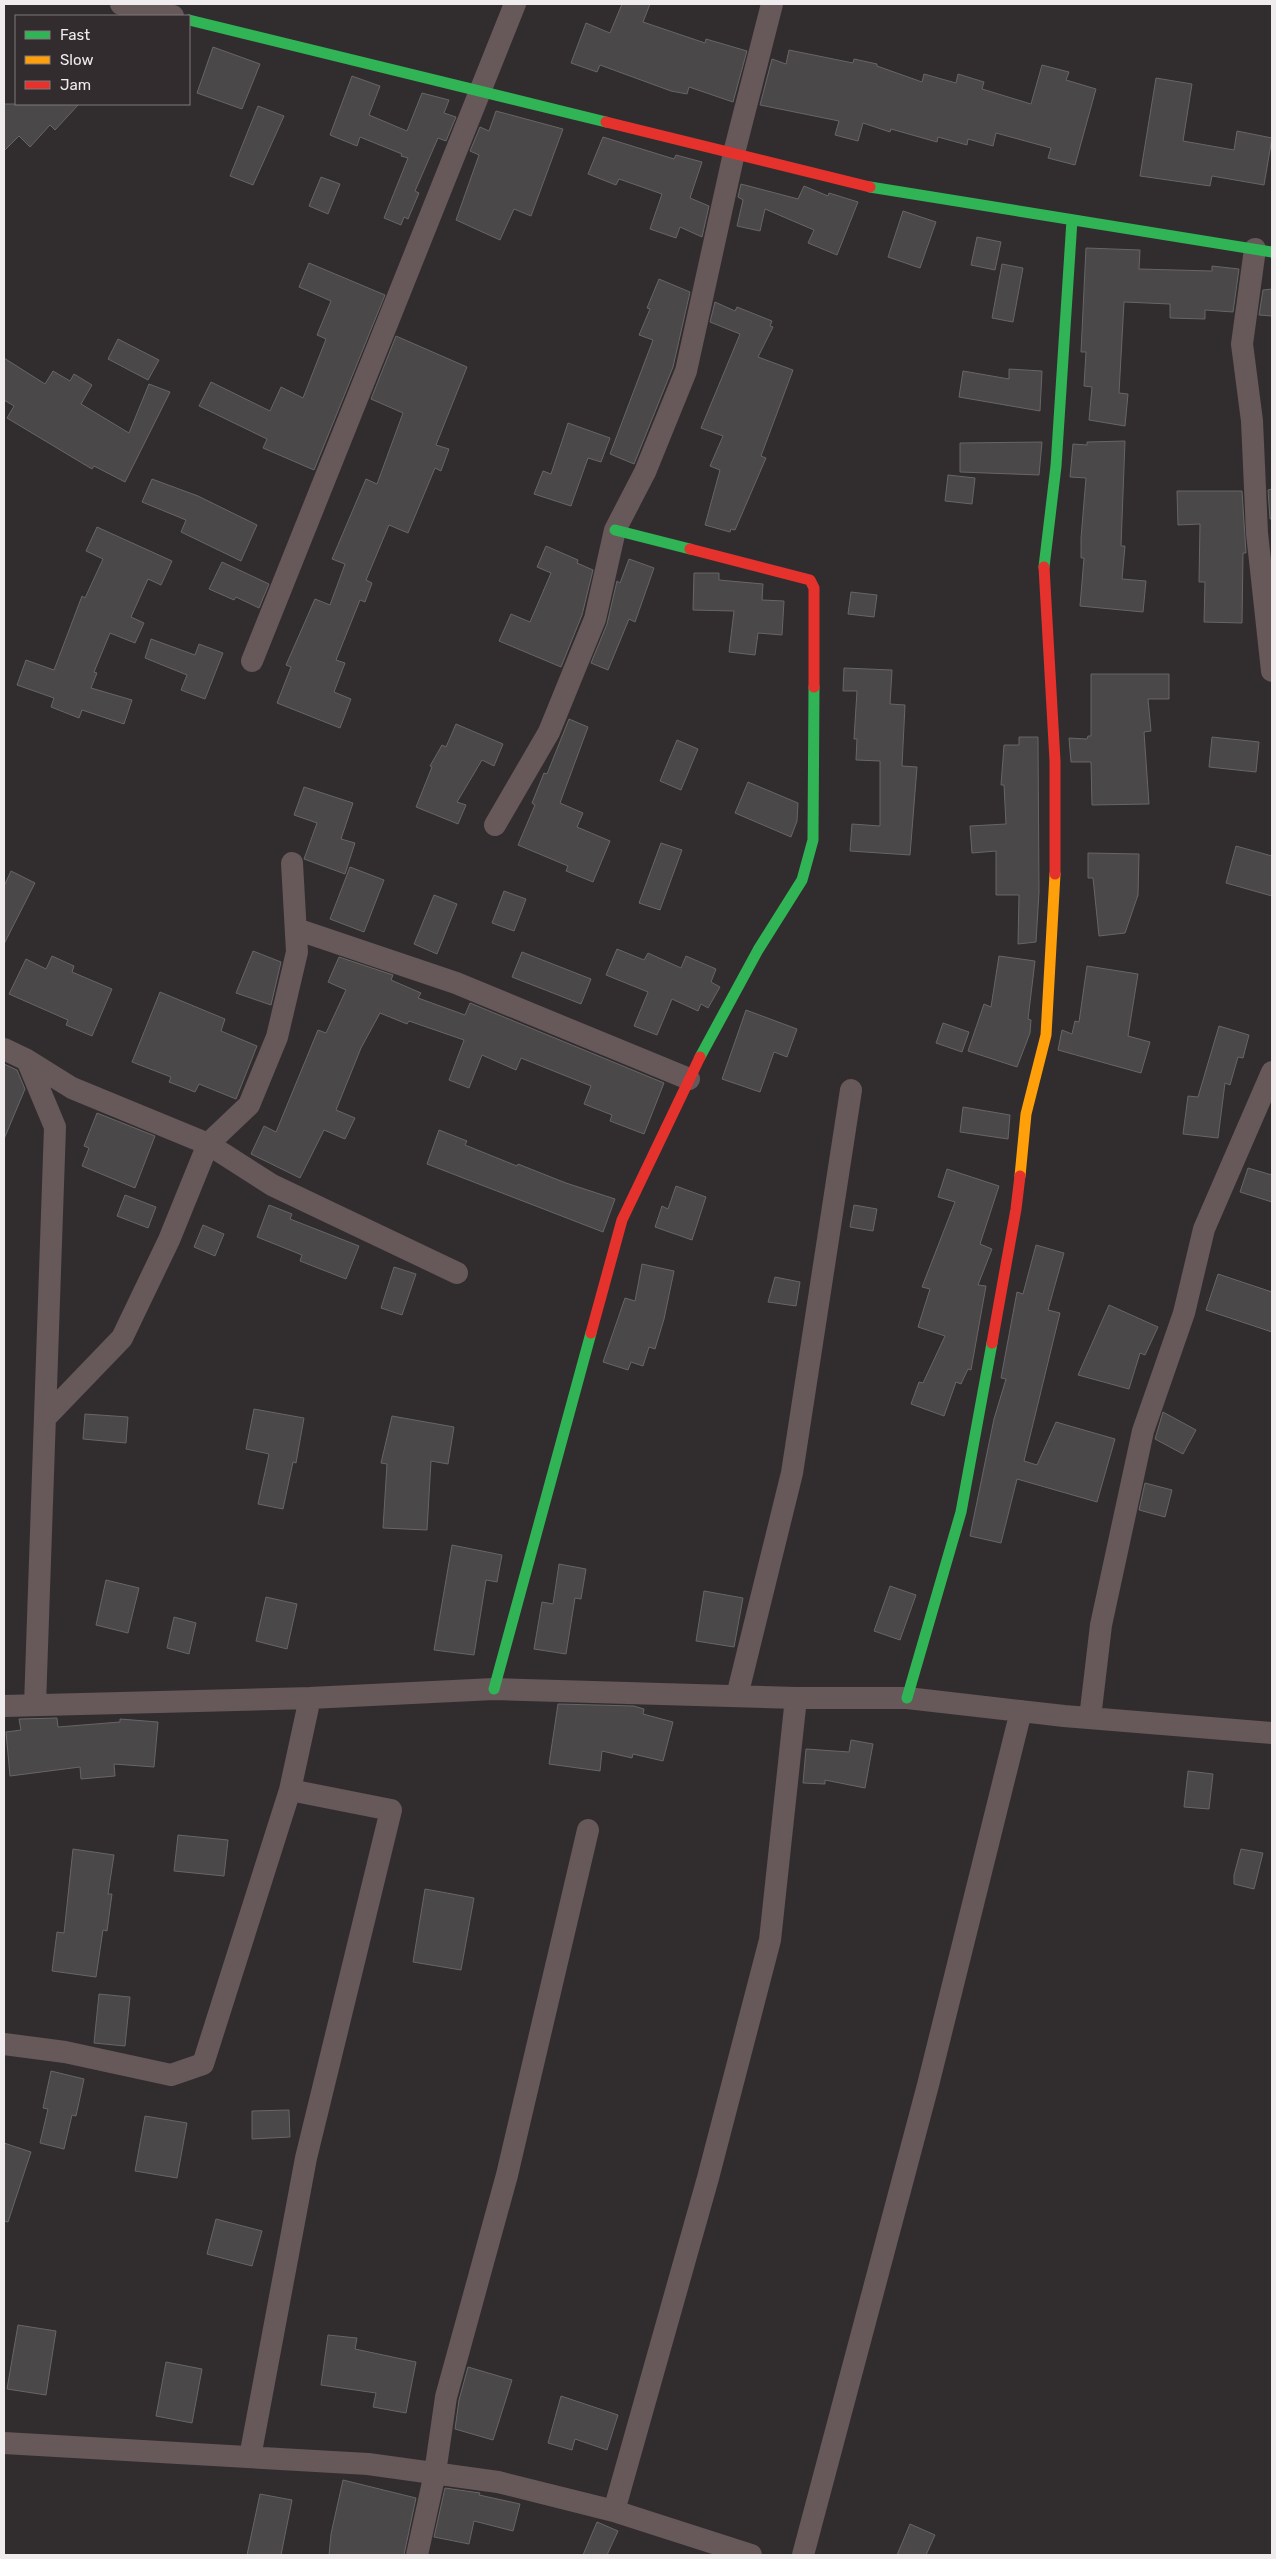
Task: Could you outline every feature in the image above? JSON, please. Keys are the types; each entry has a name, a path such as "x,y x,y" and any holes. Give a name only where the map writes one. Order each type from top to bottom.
{"street":[{"path":"121,4 169,15"},
{"path":"252,661 514,4"},
{"path":"495,825 549,732 591,628 614,530 645,472 686,372 734,153 772,4"},
{"path":"190,20 884,190 1264,250 1242,344 1252,421 1256,532 1272,671"},
{"path":"907,1698 961,1512 1016,1209 1026,1114 1046,1035 1055,892 1055,770 1044,570 1056,466 1072,220"},
{"path":"494,1689 622,1220 689,1080 758,950 802,880 813,840 814,588 810,580 614,530"},
{"path":"45,1418 122,1338 169,1240 208,1144 249,1105 277,1037 297,952 292,863"},
{"path":"296,929 456,983 689,1080"},
{"path":"4,1049 27,1060 72,1088 208,1144 272,1184 457,1273"},
{"path":"27,1060 55,1127 35,1705"},
{"path":"1090,1718 1101,1625 1144,1431 1184,1313 1204,1229 1272,1072"},
{"path":"737,1696 792,1473 851,1090"},
{"path":"4,1706 310,1698 494,1689 796,1698 907,1698 1090,1718 1272,1733"},
{"path":"4,2044 65,2052 171,2075 203,2064 290,1790 310,1698"},
{"path":"614,2511 708,2178 770,1940 796,1698"},
{"path":"803,2555 928,2085 1021,1711"},
{"path":"250,2457 306,2158 391,1810 290,1790"},
{"path":"417,2555 435,2473 446,2397 507,2176 588,1830"},
{"path":"4,2443 368,2464 498,2482 614,2511 751,2555"}],"building":[{"path":"622,4 650,4 643,22 705,43 706,39 747,51 733,102 689,87 687,94 671,91 600,65 597,72 571,63 586,23 610,33"},
{"path":"213,47 260,64 242,109 197,93"},
{"path":"789,50 853,63 854,59 877,64 877,66 922,82 924,74 956,83 958,74 984,82 982,89 1031,104 1042,65 1069,72 1066,80 1096,89 1075,165 1048,158 1051,148 996,133 993,146 968,139 967,145 938,137 937,142 891,129 890,132 863,123 858,141 835,135 839,121 760,105 772,59 786,64"},
{"path":"352,76 380,86 369,115 407,131 422,93 449,100 444,113 456,117 446,141 438,138 415,191 419,193 408,219 404,217 401,225 384,218 408,158 360,137 357,146 330,135"},
{"path":"1156,78 1192,84 1183,141 1234,150 1237,131 1272,138 1264,185 1212,176 1210,186 1140,176"},
{"path":"4,104 78,105 55,130 50,125 30,147 19,136 4,151"},
{"path":"258,106 284,116 253,185 230,176"},
{"path":"496,111 563,129 531,216 514,209 500,240 456,220 479,155 470,151 480,127 489,131"},
{"path":"603,137 674,159 676,155 702,162 690,198 709,206 702,237 680,227 676,238 650,229 662,194 619,179 616,185 588,174"},
{"path":"321,177 340,184 328,214 309,206"},
{"path":"741,184 798,199 804,186 828,196 829,193 858,202 837,255 808,243 814,230 765,209 760,231 737,226 743,200 738,197"},
{"path":"903,211 936,222 920,268 888,257"},
{"path":"977,237 1001,242 995,270 971,265"},
{"path":"1086,248 1140,250 1139,269 1212,271 1212,266 1239,269 1233,312 1205,310 1205,319 1170,318 1170,304 1124,302 1119,393 1128,394 1125,426 1089,420 1092,387 1084,386 1086,352 1081,352"},
{"path":"309,263 385,295 314,470 263,448 267,439 199,406 211,382 270,411 281,387 303,398 326,339 317,335 331,301 299,287"},
{"path":"1002,264 1023,268 1013,322 992,318"},
{"path":"659,279 690,292 673,367 634,464 610,454 653,340 639,335 650,309 647,308"},
{"path":"1272,289 1272,316 1259,315 1263,290"},
{"path":"715,302 735,311 737,307 772,321 770,326 773,327 758,357 793,370 761,456 766,458 735,530 731,529 730,532 705,525 720,470 710,466 723,436 701,428 740,334 710,322"},
{"path":"396,336 467,367 436,445 449,449 441,471 435,468 408,533 389,525 366,580 372,583 365,602 360,600 336,660 345,663 334,692 351,699 340,728 277,703 291,667 286,665 315,599 330,605 345,564 332,559 366,479 377,484 403,413 371,399"},
{"path":"118,339 159,360 148,380 108,359"},
{"path":"4,358 45,384 53,371 70,381 74,374 92,385 81,404 129,433 149,384 170,392 125,482 94,466 92,469 7,418 14,406 4,400"},
{"path":"1009,369 1042,371 1040,411 959,397 963,371 1009,379"},
{"path":"568,423 610,438 601,462 588,458 571,506 534,494 543,471 551,474"},
{"path":"1125,441 1121,546 1125,546 1122,579 1146,581 1143,612 1080,606 1084,558 1081,558 1081,538 1086,478 1070,477 1073,444 1087,445 1087,442"},
{"path":"1042,442 1039,475 960,472 960,443"},
{"path":"948,475 975,478 972,504 945,501"},
{"path":"152,479 198,496 257,525 241,561 181,532 186,520 142,502"},
{"path":"1272,489 1272,519 1270,519 1268,490"},
{"path":"1177,491 1242,491 1246,553 1243,553 1242,623 1204,622 1205,582 1199,582 1200,524 1178,525"},
{"path":"97,527 172,561 161,585 148,579 131,617 144,623 135,643 110,633 94,672 97,673 91,688 132,700 124,724 82,710 79,718 51,707 54,698 17,685 26,660 54,670 82,596 85,598 103,559 86,551"},
{"path":"546,546 578,560 577,563 593,570 582,615 561,667 499,641 511,614 530,622 551,573 537,567"},
{"path":"629,559 654,568 635,622 629,619 608,670 591,663 607,624 617,581 620,583"},
{"path":"222,562 269,584 259,608 236,597 234,600 209,589"},
{"path":"694,573 719,573 719,580 763,584 762,600 784,601 782,635 758,633 755,655 729,652 734,611 693,610"},
{"path":"851,592 877,595 874,617 848,614"},
{"path":"151,639 195,655 199,644 223,653 205,699 181,690 187,675 145,658"},
{"path":"844,668 892,670 890,704 905,705 902,766 917,767 910,855 850,851 852,824 880,826 880,761 856,760 857,739 854,739 857,691 843,691"},
{"path":"1091,674 1169,674 1169,699 1148,699 1151,731 1144,732 1149,804 1092,805 1091,762 1071,762 1069,738 1087,739 1088,736 1091,736"},
{"path":"569,719 588,727 560,803 583,813 577,827 610,841 593,882 566,871 568,866 518,845 535,805 532,803 544,773 547,774"},
{"path":"456,724 503,744 494,766 482,760 457,802 466,805 458,824 416,807 432,767 430,766 442,745 446,747"},
{"path":"1019,737 1038,737 1039,892 1036,942 1018,944 1019,895 996,895 996,851 972,853 970,826 1006,824 1004,785 1001,785 1004,745 1019,745"},
{"path":"1212,737 1259,742 1256,772 1209,767"},
{"path":"677,740 698,749 681,790 660,781"},
{"path":"748,782 798,803 797,821 791,837 735,813"},
{"path":"304,787 353,803 341,839 355,843 345,874 304,859 317,823 294,815"},
{"path":"661,843 682,850 660,910 639,903"},
{"path":"1236,846 1272,856 1272,896 1226,883"},
{"path":"1088,853 1139,854 1138,895 1125,933 1099,936 1093,878 1088,878"},
{"path":"350,867 384,880 364,932 330,919"},
{"path":"11,871 35,883 4,944 4,886"},
{"path":"504,891 526,899 514,931 492,923"},
{"path":"434,895 457,904 437,954 414,944"},
{"path":"617,949 644,960 648,953 681,968 686,956 716,969 711,982 720,987 708,1008 701,1004 698,1011 672,999 657,1035 634,1026 648,992 606,975"},
{"path":"253,951 281,962 271,1005 236,993"},
{"path":"522,952 591,979 581,1004 512,977"},
{"path":"52,956 74,966 72,972 112,989 92,1036 66,1025 68,1020 9,994 26,959 46,969"},
{"path":"999,956 1035,961 1028,1019 1031,1020 1030,1033 1017,1067 968,1051 984,1004 991,1007"},
{"path":"339,957 393,975 391,980 421,993 418,998 465,1015 470,1003 664,1083 644,1134 610,1121 612,1115 584,1104 591,1086 521,1058 516,1070 482,1055 469,1088 449,1080 464,1040 409,1021 407,1024 380,1013 361,1048 336,1110 355,1118 345,1139 324,1130 300,1178 251,1154 264,1126 276,1132 318,1030 326,1033 346,990 328,982"},
{"path":"1087,966 1138,974 1128,1036 1150,1042 1141,1073 1058,1050 1062,1030 1072,1034 1075,1021 1079,1022"},
{"path":"160,992 225,1019 221,1031 257,1046 236,1099 199,1084 195,1092 169,1082 171,1077 132,1062"},
{"path":"746,1010 797,1029 787,1057 774,1052 760,1092 722,1079"},
{"path":"943,1023 969,1032 962,1052 936,1043"},
{"path":"1219,1026 1249,1035 1243,1058 1238,1057 1230,1085 1225,1083 1218,1138 1183,1134 1188,1096 1198,1097"},
{"path":"4,1064 17,1070 25,1089 4,1139"},
{"path":"963,1107 1010,1115 1008,1139 960,1132"},
{"path":"97,1113 155,1136 135,1188 82,1166 89,1148 84,1146"},
{"path":"439,1130 467,1141 465,1145 517,1166 518,1164 566,1183 615,1199 603,1232 427,1164"},
{"path":"1248,1168 1272,1175 1272,1202 1240,1192"},
{"path":"947,1169 999,1186 980,1244 992,1249 978,1285 986,1286 971,1370 968,1369 961,1384 956,1382 944,1416 911,1404 919,1382 923,1383 945,1336 918,1327 930,1289 922,1287 955,1202 938,1197"},
{"path":"676,1186 706,1197 692,1240 655,1227 662,1206 668,1209"},
{"path":"125,1195 156,1207 148,1228 117,1216"},
{"path":"269,1205 292,1214 290,1219 359,1246 346,1279 300,1261 302,1255 257,1237"},
{"path":"854,1205 877,1209 873,1231 850,1227"},
{"path":"203,1225 224,1234 215,1256 194,1247"},
{"path":"1036,1245 1064,1253 1048,1310 1060,1313 1024,1461 1037,1465 1056,1422 1115,1439 1097,1502 1017,1479 1001,1543 970,1536 994,1419 1006,1379 1001,1378 1017,1292 1023,1294"},
{"path":"642,1264 674,1271 664,1319 655,1349 649,1347 643,1366 631,1362 628,1370 603,1362 625,1298 635,1301"},
{"path":"394,1267 416,1274 402,1315 381,1308"},
{"path":"1218,1274 1272,1292 1272,1332 1206,1310"},
{"path":"775,1277 800,1282 796,1306 768,1302"},
{"path":"1109,1305 1158,1327 1145,1355 1140,1353 1129,1389 1078,1375"},
{"path":"254,1409 304,1418 296,1463 293,1462 283,1509 258,1504 269,1454 246,1449"},
{"path":"1163,1412 1196,1430 1183,1454 1155,1439"},
{"path":"85,1414 128,1417 126,1443 83,1439"},
{"path":"392,1416 454,1427 448,1464 431,1461 427,1530 383,1528 387,1464 381,1463"},
{"path":"1145,1483 1172,1490 1165,1517 1139,1510"},
{"path":"452,1545 502,1555 497,1582 486,1580 474,1655 434,1650"},
{"path":"559,1564 586,1569 581,1599 575,1598 566,1654 534,1649 542,1602 553,1604"},
{"path":"106,1580 139,1588 128,1633 96,1625"},
{"path":"890,1586 916,1595 900,1640 874,1631"},
{"path":"704,1591 743,1598 734,1647 696,1641"},
{"path":"266,1597 297,1604 287,1649 256,1641"},
{"path":"174,1617 196,1623 189,1654 167,1648"},
{"path":"558,1704 634,1706 644,1709 643,1714 673,1722 663,1761 633,1754 632,1758 602,1751 600,1771 549,1764"},
{"path":"57,1718 58,1727 120,1722 120,1719 158,1722 154,1767 114,1764 115,1776 81,1779 80,1767 10,1776 6,1732 21,1730 19,1719"},
{"path":"851,1740 873,1744 865,1788 825,1780 825,1784 803,1783 806,1749 849,1752"},
{"path":"1188,1771 1213,1774 1209,1809 1184,1807"},
{"path":"178,1835 228,1840 224,1876 174,1871"},
{"path":"73,1849 114,1855 108,1894 112,1894 107,1931 103,1930 96,1977 52,1971 57,1932 64,1933"},
{"path":"1241,1849 1263,1853 1254,1889 1234,1884 1234,1875"},
{"path":"425,1889 474,1898 461,1970 413,1962"},
{"path":"99,1994 130,1997 125,2046 94,2043"},
{"path":"51,2071 84,2079 76,2116 72,2115 64,2149 40,2143 48,2109 43,2108"},
{"path":"289,2110 290,2137 252,2139 252,2111"},
{"path":"145,2116 187,2123 177,2178 135,2171"},
{"path":"4,2143 31,2152 8,2222 4,2221"},
{"path":"216,2219 262,2231 252,2266 207,2254"},
{"path":"18,2325 56,2331 46,2395 7,2389"},
{"path":"328,2335 357,2338 355,2349 416,2362 406,2413 373,2407 376,2393 321,2385"},
{"path":"166,2362 202,2369 192,2423 156,2416"},
{"path":"468,2367 512,2380 493,2440 455,2429 459,2400"},
{"path":"561,2396 618,2415 607,2450 575,2439 572,2450 548,2443"},
{"path":"343,2480 416,2498 404,2555 329,2555 331,2534"},
{"path":"445,2488 480,2493 479,2495 520,2504 513,2531 474,2521 469,2544 434,2537"},
{"path":"260,2494 292,2500 281,2555 247,2555"},
{"path":"597,2522 618,2531 607,2555 583,2555"},
{"path":"910,2524 935,2535 926,2555 897,2555"}],"traffic: fast":[{"path":"190,20 606,122"},
{"path":"870,187 1272,252"},
{"path":"1044,567 1056,466 1072,220"},
{"path":"615,530 690,549"},
{"path":"700,1057 758,950 802,880 813,840 814,687"},
{"path":"494,1689 591,1333"},
{"path":"907,1698 961,1512 992,1343"}],"traffic: slow":[{"path":"1020,1176 1026,1114 1046,1035 1055,874"}],"traffic: jam":[{"path":"606,122 870,187"},
{"path":"690,549 810,580 814,588 814,687"},
{"path":"1044,567 1055,761 1055,874"},
{"path":"591,1333 622,1220 700,1057"},
{"path":"992,1343 1016,1209 1020,1176"}]}
